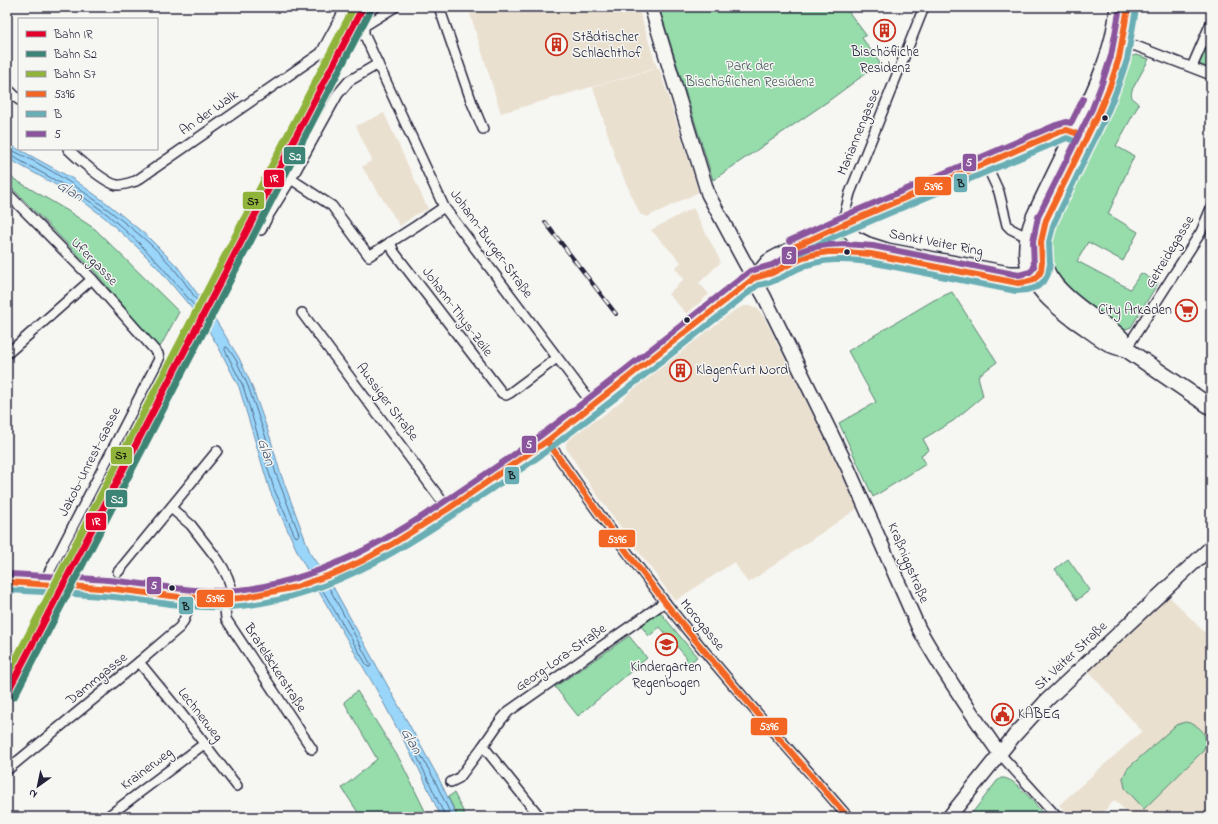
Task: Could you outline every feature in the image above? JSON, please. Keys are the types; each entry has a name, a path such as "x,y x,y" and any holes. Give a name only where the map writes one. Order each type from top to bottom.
{"main road":[{"name":"Kraßniggstraße","path":"651,7 708,194 764,296 848,468 919,629 966,705 1000,754"},
{"path":"1038,274 1042,235 1046,220 1099,112 1110,86 1119,58 1117,43 1117,9"},
{"path":"1117,43 1034,216 1026,245 1027,257 1038,274 1052,302 1112,344 1126,349 1211,407"},
{"path":"1075,133 1080,151"},
{"path":"7,582 115,589 192,598 229,599 278,591 302,585 338,572 380,551 448,509 547,441 754,278 767,262 805,241 842,225"},
{"name":"Sankt Veiter Ring","path":"842,225 856,238 868,244 887,250 1009,274 1038,274"},
{"name":"Sankt Veiter Ring","path":"754,278 774,272 790,263 817,254 847,251 871,254 1018,283 1025,283 1038,274"},
{"path":"1038,274 1050,278 1070,300 1121,338 1126,349"},
{"name":"St. Veiter Straße","path":"949,817 1014,736 1047,700 1211,547"}],"street":[{"name":"An der Walk","path":"69,150 102,178 112,183 117,185 136,181 321,53 346,7"},
{"name":"Johann-Burger-Straße","path":"395,7 368,23 364,27 364,34 444,207 593,405"},
{"path":"440,7 482,129"},
{"name":"Mariannengasse","path":"842,225 850,193 924,7"},
{"path":"1192,67 1211,23"},
{"path":"1117,43 1136,46 1211,75"},
{"path":"261,230 338,94 349,81 378,64"},
{"path":"7,88 18,99"},
{"path":"842,225 1058,132 1067,130 1075,133"},
{"path":"986,164 999,192 1007,225 1011,229 1028,237"},
{"path":"291,179 332,206 370,256 444,207"},
{"name":"Ufergasse","path":"7,193 92,279 158,354"},
{"name":"Getreidegasse","path":"1126,349 1201,232 1211,208"},
{"name":"Johann-Thys-Zeile","path":"390,242 394,252 502,393 510,393 557,358"},
{"path":"7,354 92,279"},
{"name":"Aussiger Straße","path":"302,313 448,509"},
{"name":"Jakob-Unrest-Gasse","path":"43,584 159,358 158,354"},
{"name":"Morogasse","path":"547,441 665,602 706,653 848,817"},
{"path":"118,572 217,451"},
{"name":"Brateläckerstraße","path":"171,508 191,525 222,565 232,586 226,619 312,749"},
{"name":"Dammgasse","path":"7,770 140,662 180,627 192,598"},
{"name":"Georg-Lora-Straße","path":"451,782 459,778 509,711 665,602"},
{"name":"Lechnerweg","path":"140,662 237,786"},
{"name":"Krainerweg","path":"107,817 204,744"},
{"path":"483,746 540,817"},
{"name":"Kraßniggstraße","path":"1000,754 1057,817"}],"shaded area":[{"path":"468,7 638,7 657,68 501,113"},
{"path":"659,68 699,192 647,217 640,214 617,163 593,87"},
{"path":"384,113 428,209 415,215 400,226 362,167 372,160 356,126"},
{"path":"693,208 721,262 699,283 709,294 687,314 668,294 684,279 675,268 681,262 651,230"},
{"path":"744,306 757,308 764,317 858,508 748,583 734,562 675,601 592,488 566,448 566,444 568,440 588,424 601,417 625,398 632,387 735,310"},
{"path":"1169,596 1211,639 1211,808 1202,817 1131,817 1115,800 1098,817 1070,817 1059,805 1142,731 1088,671"}],"green space":[{"name":"Park der Bischöflichen Residenz","path":"659,7 845,7 866,35 862,38 880,63 827,102 713,180"},
{"path":"1211,34 1211,69 1199,64"},
{"path":"1136,55 1149,59 1132,90 1132,98 1139,104 1116,146 1134,156 1108,214 1138,232 1123,261 1088,242 1077,261 1130,289 1141,273 1158,283 1131,327 1121,331 1061,286 1047,258 1047,239 1051,225 1081,160 1102,123 1129,57"},
{"path":"7,175 68,211 95,229 179,312 159,349 96,273 7,183"},
{"path":"838,233 861,246 773,264 797,251"},
{"path":"952,292 997,362 978,376 983,396 953,421 923,439 929,450 921,455 926,464 873,497 839,423 876,402 848,351 934,300"},
{"path":"1068,559 1090,590 1077,600 1055,569"},
{"path":"660,612 697,657 685,667 682,663 687,658 660,627 649,636 641,626"},
{"path":"629,636 647,658 578,716 555,687"},
{"path":"357,691 400,760 428,817 361,817 342,788 377,759 344,702"},
{"path":"1185,722 1200,728 1205,736 1205,746 1202,752 1144,809 1125,788 1123,778 1127,769 1176,725"},
{"path":"1001,778 1013,782 1019,787 1046,817 969,817"},
{"path":"454,793 466,817 458,817 448,797"}],"water":[{"name":"Glan","path":"7,144 73,179 108,204 147,236 177,266 210,311 239,358 251,384 270,437 280,472 311,555 332,585 438,777 457,817 441,817 419,769 375,687 298,553 270,491 239,387 204,323 158,268 104,217 76,196 7,158"}],"railway":[{"path":"545,222 616,314"}],"rail line":[{"name":"S7","path":"7,676 354,7"},
{"name":"IR","path":"7,693 363,7"},
{"name":"S2","path":"14,697 370,11"}],"transit line":[{"name":"5","path":"8,574 90,578 194,590 224,591 272,584 335,564 365,550 423,516 528,445 750,271 772,265 792,254 809,248 845,244 873,246 1019,275 1030,272 1034,268 1033,241 1038,217 1092,109 1111,56 1120,7"},
{"name":"5396","path":"7,582 115,589 179,597 224,599 241,598 296,587 338,572 364,560 394,543 448,509 547,441 754,278 772,273 811,255 828,252 871,254 1018,283 1033,280 1041,271 1041,242 1046,220 1099,112 1110,86 1119,58 1128,7"},
{"name":"B","path":"7,590 114,597 177,605 209,607 241,606 276,600 309,591 341,579 402,547 432,529 522,469 605,406 758,285 773,281 797,269 817,262 852,260 870,262 1016,291 1037,287 1045,280 1048,274 1050,264 1049,242 1054,223 1106,116 1117,89 1127,60 1136,9"},
{"name":"5","path":"789,241 1056,125 1066,122 1071,123 1083,99"},
{"name":"5396","path":"792,248 1059,132 1067,130 1075,133"},
{"name":"B","path":"795,255 845,232 1062,140 1067,138 1072,140"},
{"name":"5396","path":"547,441 669,608 707,655 848,817"}],"place":[{"name":"Bischöfliche Residenz","path":"885,30"},
{"name":"Städtischer Schlachthof","path":"556,45"},
{"name":"City Arkaden","path":"1187,310"},
{"name":"Klagenfurt Nord","path":"681,370"},
{"name":"Kindergarten Regenbogen","path":"666,645"},
{"name":"KABEG","path":"1003,714"}]}
